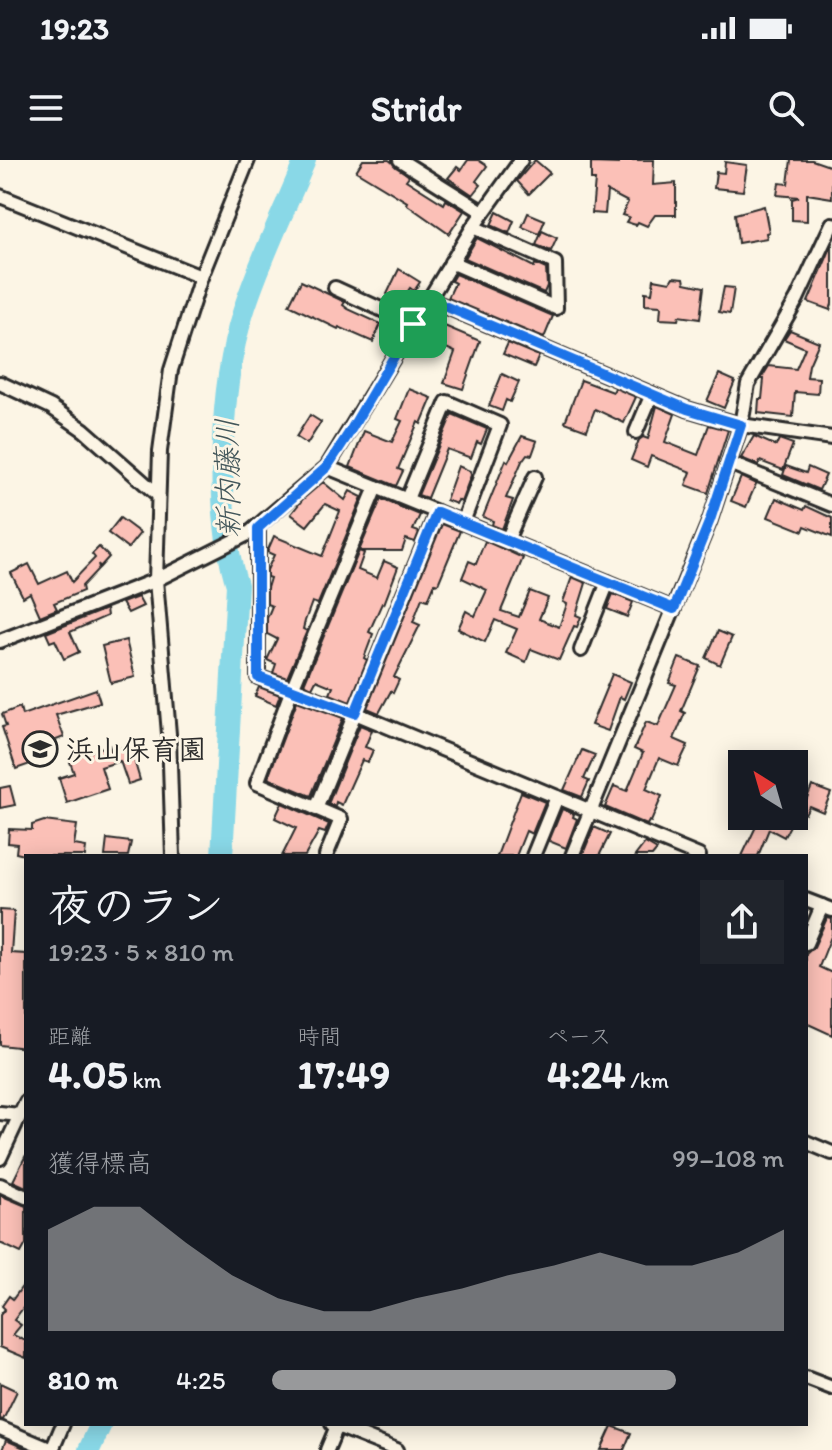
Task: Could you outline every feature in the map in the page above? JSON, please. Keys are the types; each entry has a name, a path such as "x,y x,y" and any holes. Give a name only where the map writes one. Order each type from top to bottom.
{"street":[{"path":"173,854 169,734 156,580 160,451 171,370 201,277 248,160"},
{"path":"400,160 483,212"},
{"path":"0,641 156,580 253,531 327,467 473,227 521,160"},
{"path":"0,196 201,277"},
{"path":"573,854 710,520 741,425 748,384 797,299 832,224"},
{"path":"451,262 556,308 555,263 473,227"},
{"path":"335,288 413,324"},
{"path":"428,299 687,409 741,425 832,438"},
{"path":"0,383 51,407 84,430 158,495"},
{"path":"636,432 652,394"},
{"path":"407,499 447,402 500,425 463,522"},
{"path":"729,463 832,505"},
{"path":"327,467 674,609"},
{"path":"507,540 535,477"},
{"path":"327,854 341,819 257,783 292,689 376,487"},
{"path":"316,809 437,512"},
{"path":"253,531 258,677 355,713 694,854"},
{"path":"581,650 608,582"},
{"path":"534,854 557,797"},
{"path":"808,901 827,908 808,940"},
{"path":"0,1158 24,1106"},
{"path":"0,1113 20,1115"},
{"path":"808,1143 832,1153"},
{"path":"0,1185 24,1196"},
{"path":"808,1379 832,1388"},
{"path":"0,1428 52,1450 62,1426"},
{"path":"327,1450 334,1426"},
{"path":"337,1426 397,1450"}],"building":[{"path":"363,160 389,160 409,176 406,180 444,204 446,200 464,211 449,234 407,202 356,171"},
{"path":"468,160 478,160 487,166 476,181 481,185 473,195 448,178 457,167 461,170"},
{"path":"535,160 550,173 529,194 517,181"},
{"path":"618,160 654,160 653,185 676,183 676,215 655,215 647,226 626,222 629,217 622,215 628,202 607,191 605,214 592,213 595,180 591,180 591,163 618,164"},
{"path":"791,160 812,160 832,167 832,198 807,194 807,221 792,220 792,199 799,197 777,195 779,183 788,184"},
{"path":"725,162 747,165 743,191 714,188 716,172 724,173"},
{"path":"764,206 769,232 766,233 767,238 738,243 735,214"},
{"path":"497,212 514,221 509,233 491,225"},
{"path":"528,213 545,220 539,234 522,227"},
{"path":"542,231 557,238 551,251 536,245"},
{"path":"477,238 534,267 535,264 546,269 547,286 544,293 465,258"},
{"path":"832,245 832,304 830,310 808,302"},
{"path":"399,269 420,282 414,291 410,288 401,302 387,294"},
{"path":"455,274 553,316 544,338 448,298 455,283 451,281"},
{"path":"673,277 684,278 685,283 704,287 700,319 679,316 678,320 660,319 661,306 645,305 645,292 652,293 654,279 670,282"},
{"path":"301,281 345,302 343,305 348,309 381,324 373,342 289,305"},
{"path":"724,287 734,288 730,314 719,312"},
{"path":"428,319 480,341 463,389 444,383 455,352 420,336"},
{"path":"790,330 819,342 807,377 819,378 818,394 795,392 793,417 758,413 764,379 761,379 769,366 796,369 805,348 784,339"},
{"path":"508,343 539,356 534,367 503,354"},
{"path":"502,374 519,382 502,411 489,406"},
{"path":"719,374 735,381 724,408 707,401"},
{"path":"581,380 636,397 624,423 595,409 587,430 565,422"},
{"path":"409,389 432,398 398,469 403,471 396,486 350,467 364,431 392,442 402,421 397,419"},
{"path":"657,406 675,414 665,442 698,455 709,425 728,430 708,493 686,485 691,472 651,456 647,467 631,460 639,440 643,437 648,439"},
{"path":"452,414 487,429 481,444 477,442 471,458 447,449 427,498 418,495"},
{"path":"310,415 321,422 307,444 296,437"},
{"path":"522,436 537,441 532,455 527,454 522,461 506,498 513,500 502,529 483,517 506,460 508,462"},
{"path":"754,436 776,446 779,439 793,444 783,470 741,458"},
{"path":"458,466 470,471 471,475 461,502 458,500 456,504 446,500"},
{"path":"786,466 806,473 808,467 826,475 819,490 783,475"},
{"path":"741,477 756,484 746,507 731,501"},
{"path":"323,482 345,500 350,491 362,497 318,604 312,602 303,629 307,631 287,678 273,673 276,664 267,660 277,639 267,634 267,618 272,606 267,604 270,578 267,577 267,570 274,555 267,552 274,536 322,556 340,511 325,504 307,526 291,514"},
{"path":"776,498 804,510 806,506 832,518 832,537 805,526 803,531 768,517"},
{"path":"381,499 420,515 413,530 419,532 415,542 406,539 402,551 359,551"},
{"path":"120,518 140,533 128,548 108,533"},
{"path":"442,524 460,531 438,584 435,583 428,600 422,598 413,622 420,625 394,677 399,680 393,693 391,691 379,713 367,708"},
{"path":"485,541 523,558 501,611 519,617 530,591 548,598 539,619 559,627 567,604 563,602 572,577 586,583 576,615 581,617 559,660 531,649 526,662 506,653 517,629 495,620 485,642 458,629 466,611 475,616 487,590 462,578 469,561 476,564"},
{"path":"99,547 109,557 100,567 98,564 99,568 82,586 83,591 54,603 57,609 40,616 30,593 23,597 11,573 29,564 39,584 67,571 72,582 95,558 92,554"},
{"path":"359,551 364,553 358,570 377,578 384,561 398,567 369,632 373,634 364,658 367,660 350,702 330,694 333,687 316,680 312,688 304,684"},
{"path":"613,594 633,602 627,617 607,609"},
{"path":"138,597 143,606 128,613 122,603"},
{"path":"106,609 107,616 70,632 79,652 64,659 55,640 50,642 46,633"},
{"path":"718,631 732,637 720,665 706,658"},
{"path":"126,640 135,677 111,683 102,646"},
{"path":"679,658 700,666 681,711 685,713 674,739 688,745 678,766 659,758 646,789 662,796 647,825 605,807 614,786 627,791 643,753 634,749 646,722 658,726 676,685 669,683"},
{"path":"612,674 631,682 624,699 620,697 608,731 591,725"},
{"path":"259,687 280,695 276,705 255,696"},
{"path":"96,689 100,702 56,715 64,737 51,742 56,755 16,769 2,727 6,726 2,714 20,707 22,715"},
{"path":"297,701 343,718 311,796 268,778"},
{"path":"360,725 372,730 365,747 373,750 368,762 362,760 342,805 336,802 335,806 328,804"},
{"path":"133,744 139,762 135,763 140,780 128,784 120,761 101,767 108,789 67,803 59,778 74,773 69,759 109,745 111,751"},
{"path":"582,750 595,755 584,779 589,781 582,797 564,790"},
{"path":"10,786 15,805 0,808 0,788"},
{"path":"812,786 831,793 823,812 808,808"},
{"path":"521,792 545,802 532,834 526,831 517,854 498,854"},
{"path":"282,803 329,824 325,833 319,831 306,854 283,854 296,828 275,818"},
{"path":"562,809 574,814 573,817 577,819 566,848 549,841"},
{"path":"44,821 77,825 74,845 86,847 85,854 16,853 17,844 8,843 9,829 32,830 32,825"},
{"path":"594,827 610,834 600,854 583,854"},
{"path":"754,830 769,830 759,854 743,854"},
{"path":"771,830 788,830 784,837"},
{"path":"107,839 131,842 128,854 105,854"},
{"path":"645,843 657,850 654,854 637,854"},
{"path":"0,910 14,911 11,953 24,954 24,1048 0,1045"},
{"path":"827,918 832,919 832,934 819,967 832,973 832,1035 808,1024 808,952 814,947"},
{"path":"24,1159 24,1186 13,1181"},
{"path":"0,1195 24,1205 24,1248 21,1253 0,1243"},
{"path":"24,1284 24,1307 14,1320 21,1325 13,1335 24,1340 24,1357 0,1347 0,1315 5,1309 2,1306 9,1296 13,1299"},
{"path":"0,1383 17,1391 3,1420 0,1419"},
{"path":"612,1426 631,1433 624,1450 601,1450"},
{"path":"6,1440 29,1450 2,1450"}],"waterway":[{"name":"新内藤川","path":"222,854 237,585 225,522 223,486 229,376 249,294 305,160"},
{"name":"新内藤川","path":"89,1450 100,1426"}],"place":[{"name":"浜山保育園","path":"40,749"}],"route":[{"path":"428,299 687,409 741,425 710,520 674,609 437,512 355,713 258,677 258,528 327,467 413,324 428,299"}]}
